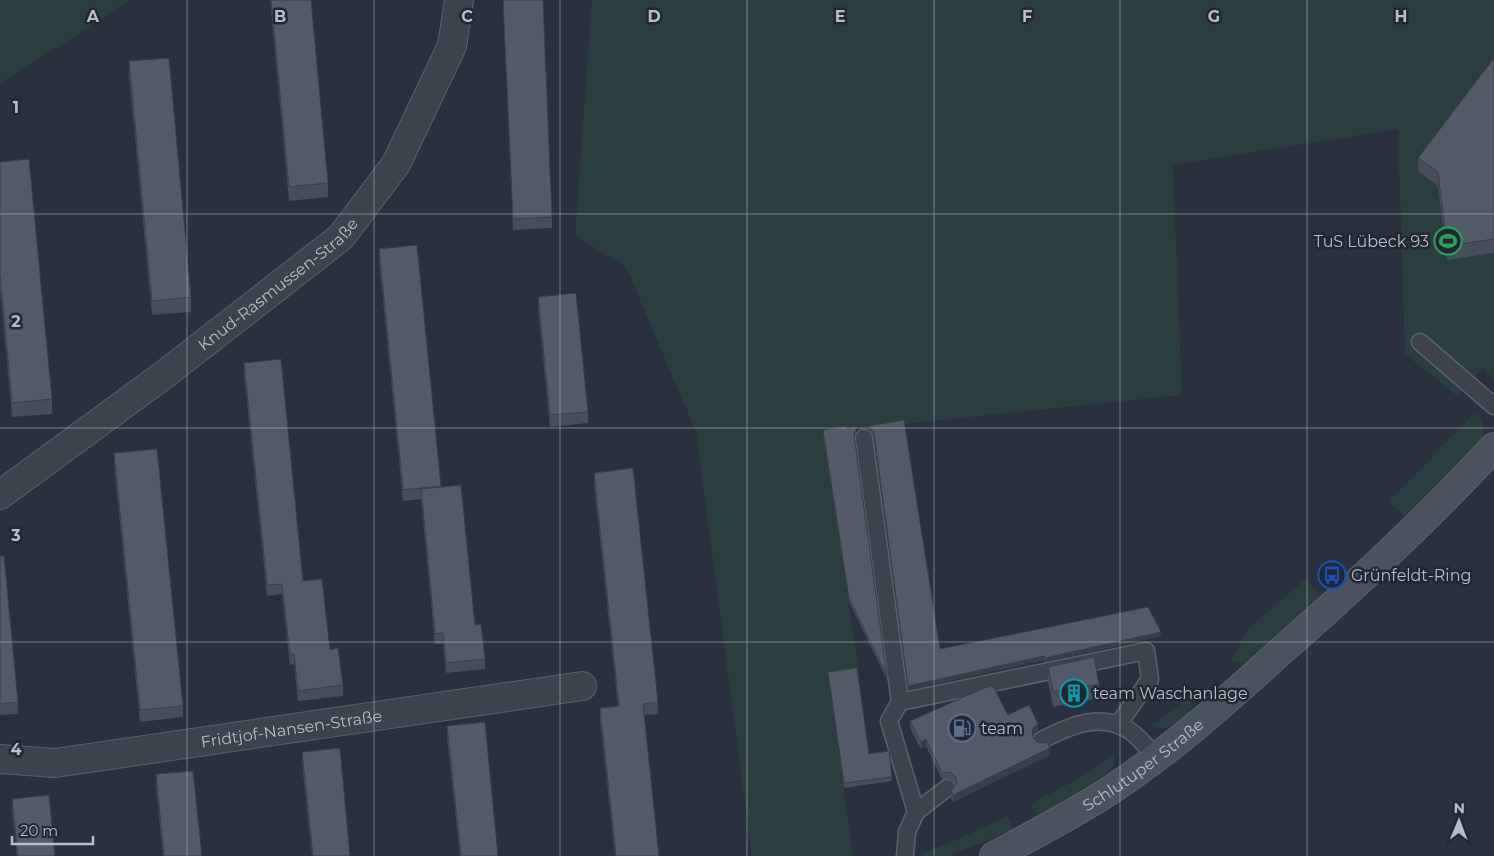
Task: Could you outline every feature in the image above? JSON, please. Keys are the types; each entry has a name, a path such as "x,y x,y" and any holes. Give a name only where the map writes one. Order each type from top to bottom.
{"main road":[{"name":"Schlutuper Straße","path":"994,856 1038,833 1106,792 1156,757 1228,699 1406,537 1494,447"}],"street":[{"name":"Knud-Rasmussen-Straße","path":"0,495 165,374 341,237 396,164 452,46 460,0"},
{"name":"Fridtjof-Nansen-Straße","path":"0,759 56,763 582,686"}],"lane":[{"path":"1420,342 1494,406"},
{"path":"864,438 900,702 889,720 916,812"},
{"path":"900,702 1146,651 1150,679 1118,725"},
{"path":"1042,740 1068,727 1096,720 1118,725 1133,733 1156,757"},
{"path":"904,856 906,832 916,812 946,788"}],"shaded area":[{"path":"0,0 129,0 0,83"},
{"path":"592,0 1494,0 1494,379 1483,368 1457,396 1405,354 1398,129 1173,165 1182,395 823,434 859,671 828,676 853,856 752,856 696,432 626,267 575,236"},
{"path":"1475,413 1483,426 1481,441 1405,517 1389,501"},
{"path":"1306,579 1322,596 1249,661 1239,664 1230,660 1237,651 1248,629"},
{"path":"1193,694 1194,699 1191,710 1170,727 1163,729 1152,726"},
{"path":"1114,755 1113,766 1110,771 1038,816 1030,804 1074,781"},
{"path":"1008,816 1013,829 949,856 922,856 922,853"}],"building":[{"path":"271,0 311,0 328,183 289,187"},
{"path":"503,0 543,0 552,217 513,219"},
{"path":"169,58 191,297 152,301 129,61"},
{"path":"1494,58 1494,239 1447,246 1438,172 1418,158"},
{"path":"29,159 52,399 12,403 0,274 0,162"},
{"path":"417,245 441,486 403,490 379,249"},
{"path":"576,293 588,412 550,415 538,297"},
{"path":"281,359 303,581 322,579 330,650 338,648 343,685 298,691 294,654 290,654 282,584 267,585 244,363"},
{"path":"904,420 940,649 1148,607 1161,632 908,686 874,433 869,426"},
{"path":"847,426 847,429 857,427 854,435 887,676 849,598 823,430"},
{"path":"157,449 183,706 140,710 114,453"},
{"path":"633,468 658,702 643,704 659,856 616,856 600,708 619,706 594,473"},
{"path":"461,485 475,625 481,624 485,659 446,663 443,633 435,634 421,489"},
{"path":"0,556 4,556 18,702 0,704"},
{"path":"1094,657 1099,684 1053,692 1048,667"},
{"path":"857,668 869,754 889,751 892,777 844,783 828,672"},
{"path":"993,686 1008,715 1029,705 1038,724 1033,728 1033,737 1037,742 1047,742 1050,748 953,795 951,791 956,785 957,780 955,776 950,772 942,773 926,739 921,742 910,721 984,688"},
{"path":"485,722 498,856 461,856 447,726"},
{"path":"340,748 350,856 313,856 302,752"},
{"path":"193,771 202,856 164,856 156,774"},
{"path":"49,795 55,856 18,856 12,799"}],"place":[{"name":"TuS Lübeck 93","path":"1448,241"},
{"name":"Grünfeldt-Ring","path":"1332,575"},
{"name":"team Waschanlage","path":"1074,693"},
{"name":"team","path":"962,728"}]}
